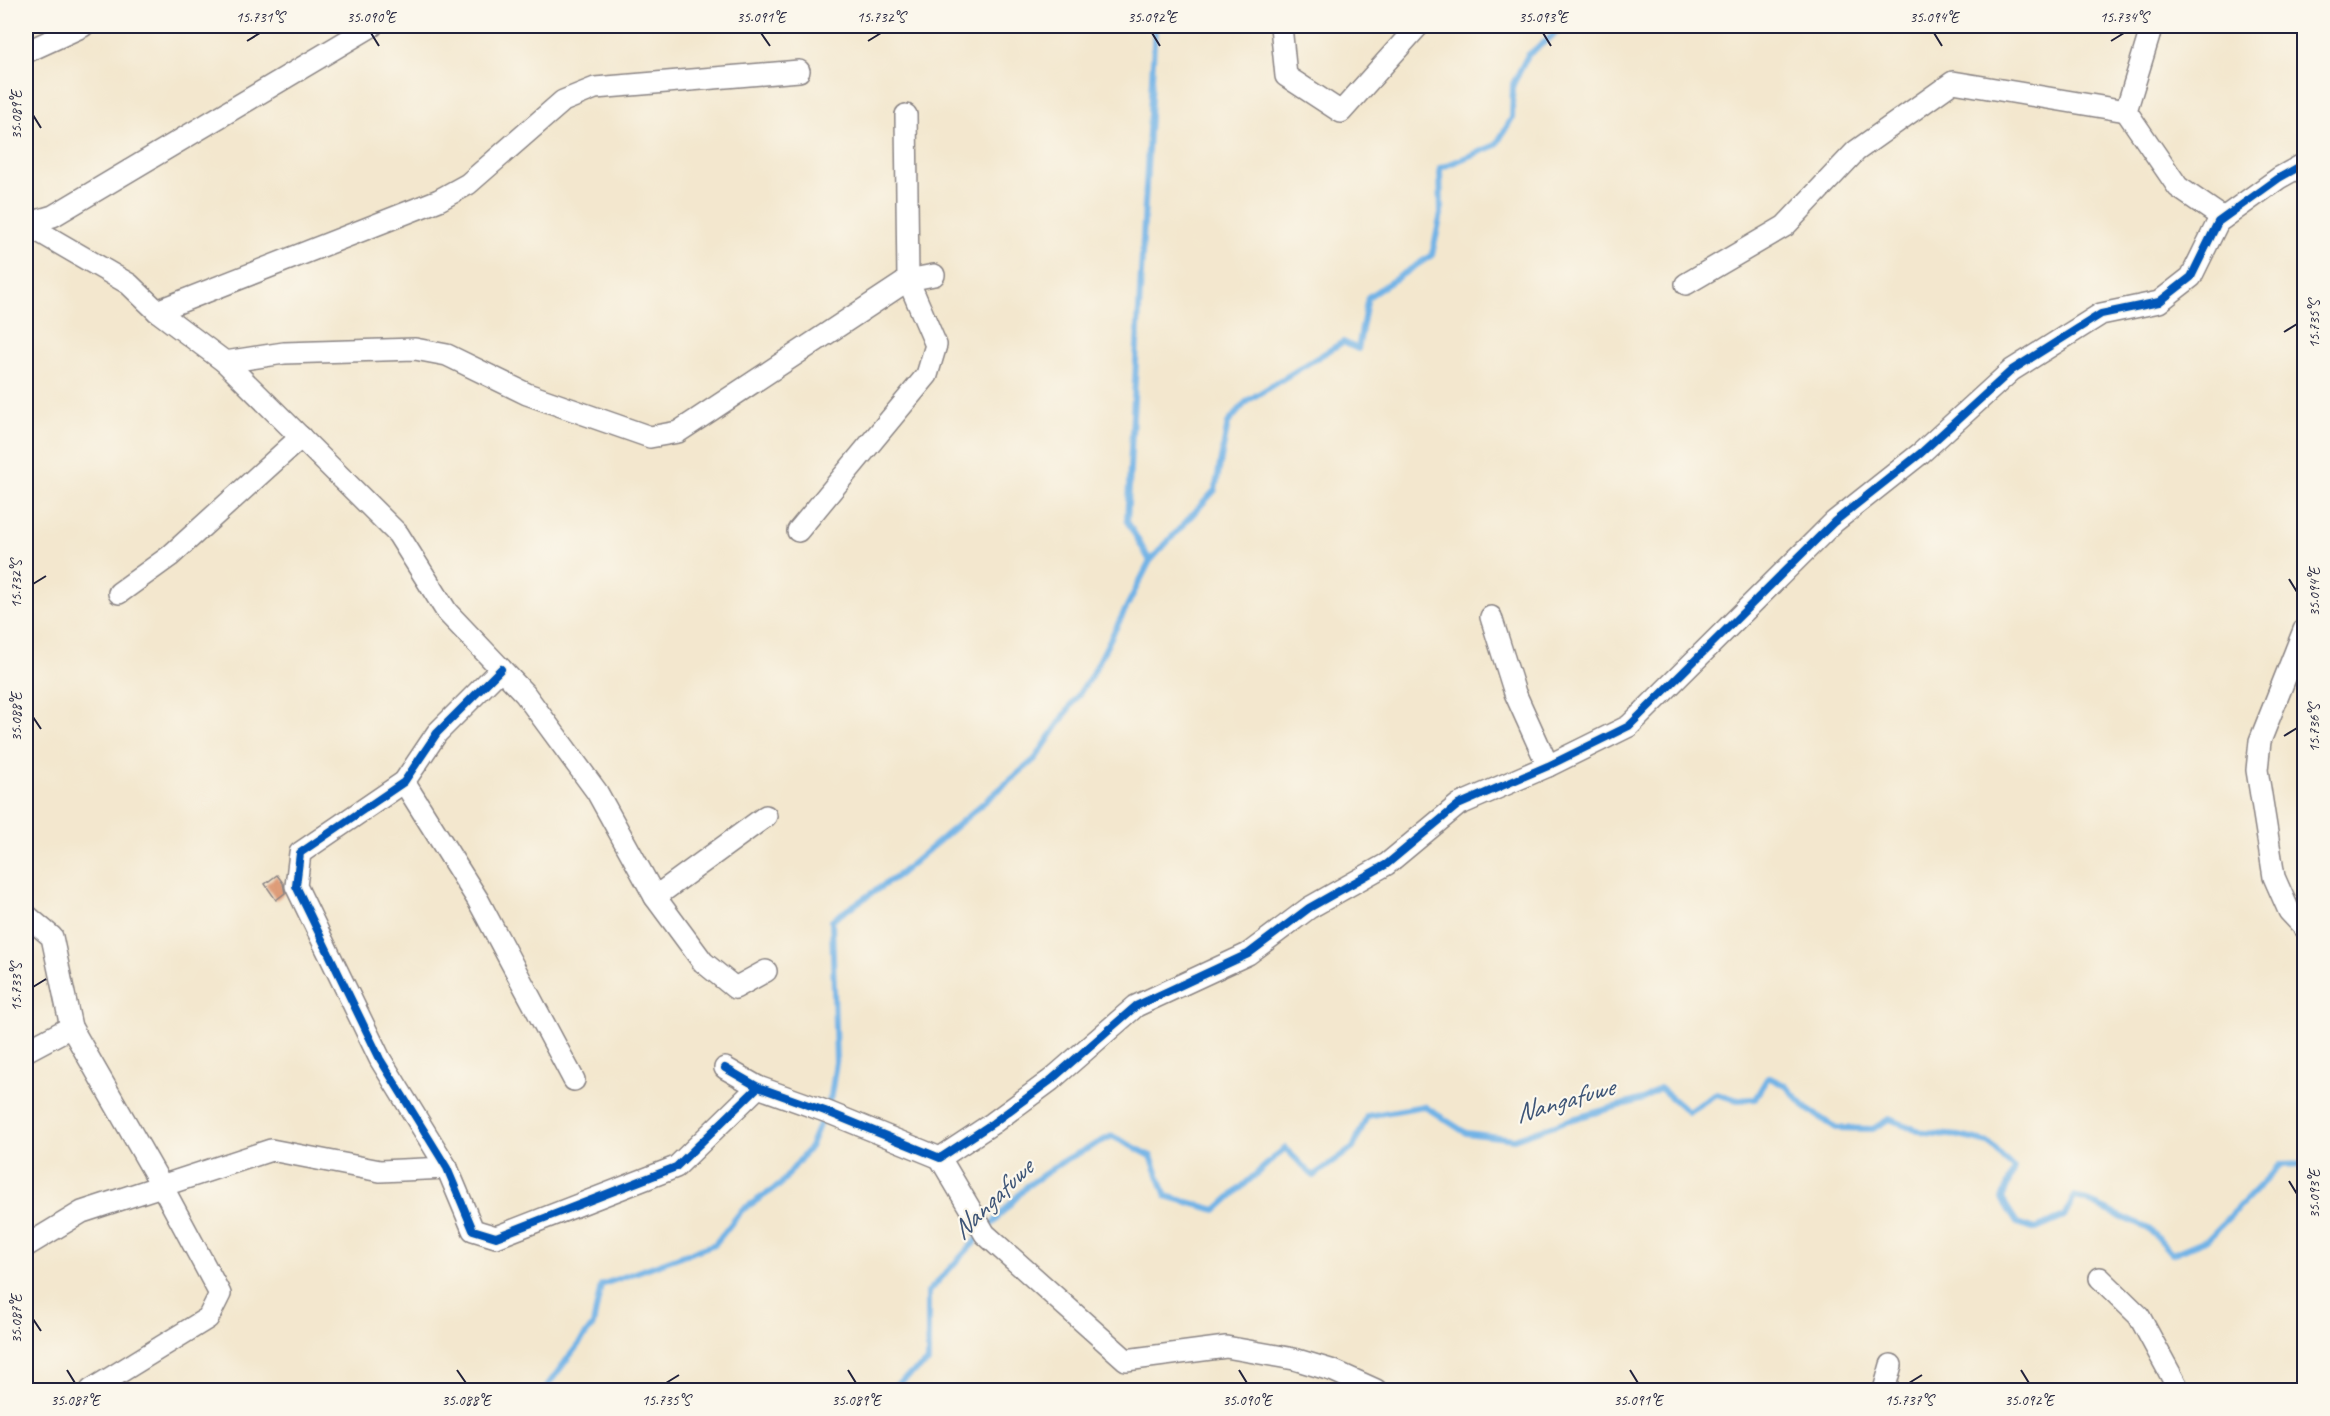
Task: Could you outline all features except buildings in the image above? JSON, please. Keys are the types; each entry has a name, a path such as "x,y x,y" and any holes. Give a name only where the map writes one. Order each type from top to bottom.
{"street":[{"path":"26,52 83,26"},
{"path":"26,224 53,216 372,26"},
{"path":"1281,26 1286,76 1341,112 1418,26"},
{"path":"2126,111 2152,26"},
{"path":"157,311 439,200 468,184 563,101 595,88 799,72"},
{"path":"1686,284 1785,226 1856,152 1953,82 2126,111 2178,187 2223,218"},
{"path":"798,531 927,375 936,345 908,280 906,115"},
{"path":"940,1158 993,1123 1051,1080 1136,1006 1248,954 1309,908 1387,864 1458,805 1548,766 1629,726 1834,522 1921,453 2012,370 2101,314 2159,302 2191,277 2218,222 2279,178 2304,164"},
{"path":"26,224 129,284 157,311 225,362 398,534 447,612 525,694 597,792 655,897 703,962 735,988 766,970"},
{"path":"225,362 284,353 415,349 447,355 527,394 650,437 678,432 908,280 934,275"},
{"path":"119,593 170,555 301,437"},
{"path":"1491,616 1515,693 1548,766"},
{"path":"2304,630 2260,741 2257,770 2274,877 2289,911 2304,927"},
{"path":"501,669 437,734 404,782 300,853 296,886 380,1059 447,1168 473,1230 496,1237 676,1167 758,1087"},
{"path":"404,782 478,900 574,1080"},
{"path":"655,897 766,816"},
{"path":"26,915 52,937 71,1027 162,1186 220,1294 208,1318 91,1390"},
{"path":"26,1051 71,1027"},
{"path":"724,1068 758,1087 825,1111 940,1158 985,1234 1126,1360 1226,1347 1294,1359 1334,1371 1376,1390"},
{"path":"26,1246 82,1212 271,1150 380,1171 447,1168"},
{"path":"2100,1278 2139,1316 2179,1390"},
{"path":"1884,1390 1891,1365"}],"waterway":[{"path":"1150,561 1127,521 1155,26"},
{"path":"544,1390 593,1325 601,1285 715,1244 742,1210 780,1185 810,1147 831,1096 836,1062 832,920 900,874 1035,759 1093,673 1150,561 1215,490 1228,423 1247,401 1343,342 1358,349 1368,297 1432,255 1441,214 1440,168 1496,145 1512,118 1513,84 1528,55 1565,26"},
{"name":"Nangafuwe","path":"888,1390 928,1362 928,1292 1027,1186 1065,1160 1112,1136 1151,1156 1166,1196 1216,1210 1285,1148 1313,1176 1353,1148 1367,1116 1424,1106 1466,1133 1514,1139 1569,1120 1643,1099 1660,1088 1688,1112 1716,1094 1738,1100 1755,1099 1768,1077 1786,1086 1807,1109 1836,1128 1873,1129 1889,1119 1925,1133 1959,1136 1989,1143 2014,1169 2002,1199 2017,1223 2036,1229 2064,1217 2075,1196 2149,1229 2172,1254 2208,1239 2280,1165 2304,1164"}],"cycle path":[{"path":"725,1068 758,1087 825,1111 940,1158 993,1123 1051,1080 1136,1006 1248,954 1309,908 1387,864 1458,805 1548,766 1629,726 1834,522 1921,453 2012,370 2101,314 2159,302 2191,277 2218,222 2279,178 2304,164"},
{"path":"501,669 437,733 404,782 300,853 296,886 380,1059 447,1168 473,1230 496,1237 676,1167 758,1087"}]}
